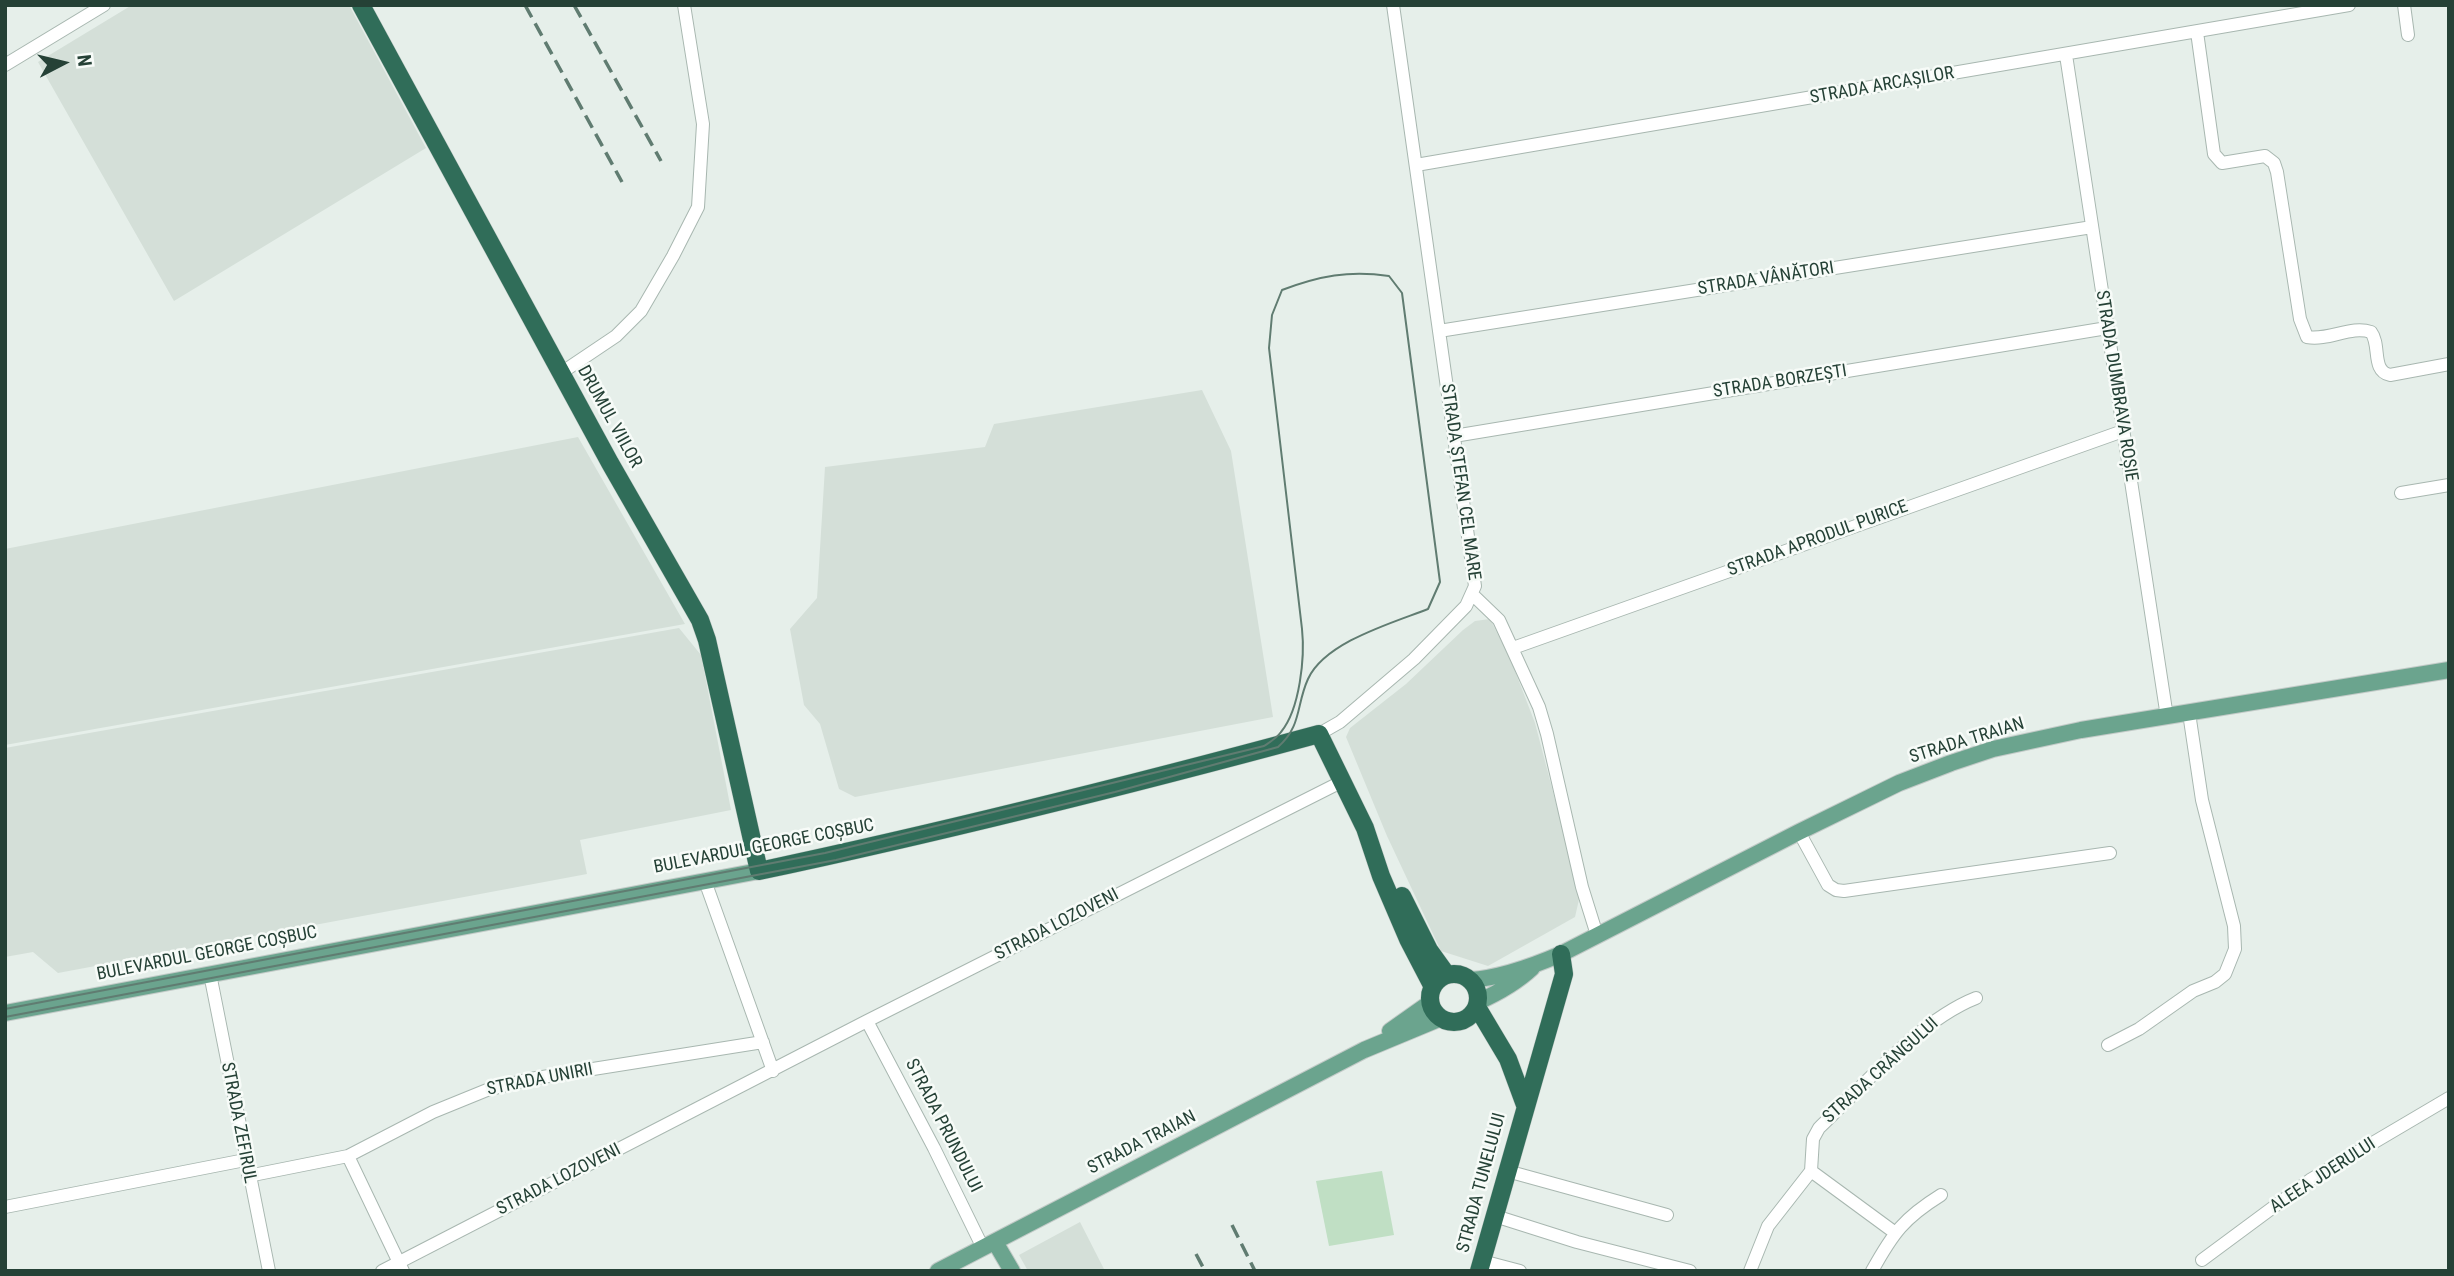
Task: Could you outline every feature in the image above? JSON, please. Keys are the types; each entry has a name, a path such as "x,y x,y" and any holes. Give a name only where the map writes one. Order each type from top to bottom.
{"highway":[{"name":"DRUMUL VIILOR","path":"361,5 561,373 700,620 707,640 759,871"},
{"name":"BULEVARDUL GEORGE COȘBUC","path":"759,871 832,857 1111,790 1320,734"},
{"path":"1320,734 1364,828 1381,876 1432,995 1433,1009 1441,1018 1453,1022 1472,1015 1478,1005 1478,994 1470,980 1459,974 1447,975 1432,995"},
{"path":"1364,828 1387,865 1429,950 1447,975"},
{"path":"1525,1105 1564,974 1561,954"},
{"name":"STRADA TUNELULUI","path":"1478,1005 1516,1074 1525,1105 1481,1266"},
{"path":"1464,1020 1490,1031"}],"main road":[{"name":"STRADA TRAIAN","path":"1470,980 1488,979 1534,966 1899,783 1993,749 2081,730 2449,670"},
{"name":"BULEVARDUL GEORGE COȘBUC","path":"5,1013 759,871"},
{"name":"STRADA TRAIAN","path":"1478,1005 1519,980 1534,966"},
{"name":"STRADA TRAIAN","path":"1364,1050 1432,995"},
{"name":"STRADA TRAIAN","path":"938,1271 1364,1050 1441,1018"},
{"name":"STRADA PRUNDULUI","path":"989,1245 1012,1271"}],"street":[{"path":"5,65 104,5"},
{"path":"561,373 616,337 641,311 698,207 703,124 684,5"},
{"name":"STRADA ȘTEFAN CEL MARE","path":"1393,5 1474,571 1473,595 1493,612 1513,648 1539,707 1582,887 1597,935"},
{"name":"STRADA ARCAȘILOR","path":"1416,165 2349,5"},
{"path":"2404,5 2408,35"},
{"path":"2197,32 2214,154 2222,163 2258,155 2265,156 2274,163 2300,318 2307,337 2320,338 2359,330 2371,332 2375,337 2383,374 2449,364"},
{"name":"STRADA DUMBRAVA ROȘIE","path":"2066,55 2167,717"},
{"name":"STRADA VÂNĂTORI","path":"1439,331 2092,227"},
{"name":"STRADA BORZEȘTI","path":"1454,436 2107,328"},
{"name":"STRADA APRODUL PURICE","path":"1513,648 2123,430"},
{"path":"2401,493 2449,485"},
{"name":"BULEVARDUL GEORGE COȘBUC","path":"1320,734 1340,722 1414,659 1455,619 1473,595"},
{"path":"2108,1045 2139,1029 2193,991 2215,982 2225,974 2235,949 2234,926 2202,800 2189,713"},
{"name":"STRADA LOZOVENI","path":"382,1271 401,1267 867,1021 1343,780"},
{"path":"1799,832 1828,885 1844,891 2110,853"},
{"path":"705,881 773,1071"},
{"name":"STRADA ZEFIRUL","path":"210,974 269,1271"},
{"name":"STRADA CRÂNGULUI","path":"1811,1171 1813,1139 1819,1128 1921,1031 1976,998"},
{"name":"STRADA PRUNDULUI","path":"867,1021 989,1245"},
{"name":"STRADA UNIRII","path":"248,1176 348,1156 433,1111 487,1090 530,1079 762,1042"},
{"name":"ALEEA JDERULUI","path":"2202,1260 2310,1180 2449,1098"},
{"path":"348,1156 401,1267"},
{"path":"5,1207 245,1160"},
{"path":"1507,1171 1668,1215"},
{"path":"1750,1271 1768,1226 1811,1171 1894,1232"},
{"path":"1872,1271 1894,1232 1919,1208 1941,1195"},
{"path":"1495,1216 1577,1242 1690,1271"},
{"path":"1481,1266 1520,1271"}],"shaded area":[{"path":"132,5 349,5 426,148 174,301 38,62"},
{"path":"1202,390 1231,451 1273,717 855,797 839,789 820,724 804,705 790,629 817,598 825,467 985,447 994,424"},
{"path":"578,437 685,624 5,745 5,549"},
{"path":"1490,619 1510,658 1535,723 1580,895 1575,917 1488,966 1441,951 1387,836 1346,737 1350,728 1406,684 1463,630 1475,621"},
{"path":"679,628 701,655 731,810 580,840 587,874 58,973 33,952 5,957 5,748"},
{"path":"1080,1222 1105,1271 1028,1271 1019,1255"}],"green space":[{"path":"1382,1171 1394,1235 1329,1246 1316,1181"}],"tram line":[{"path":"5,1009 825,853 1264,746 1279,734 1293,710 1303,654 1269,348 1272,315 1282,290 1334,276 1389,276 1402,293 1440,582 1428,609 1361,635 1329,654 1317,666 1304,689 1295,723 1278,747 1115,792 836,860 5,1017"}],"railway":[{"path":"525,5 622,182"},
{"path":"574,5 661,161"},
{"path":"1232,1225 1255,1271"},
{"path":"1196,1254 1205,1271"}]}
